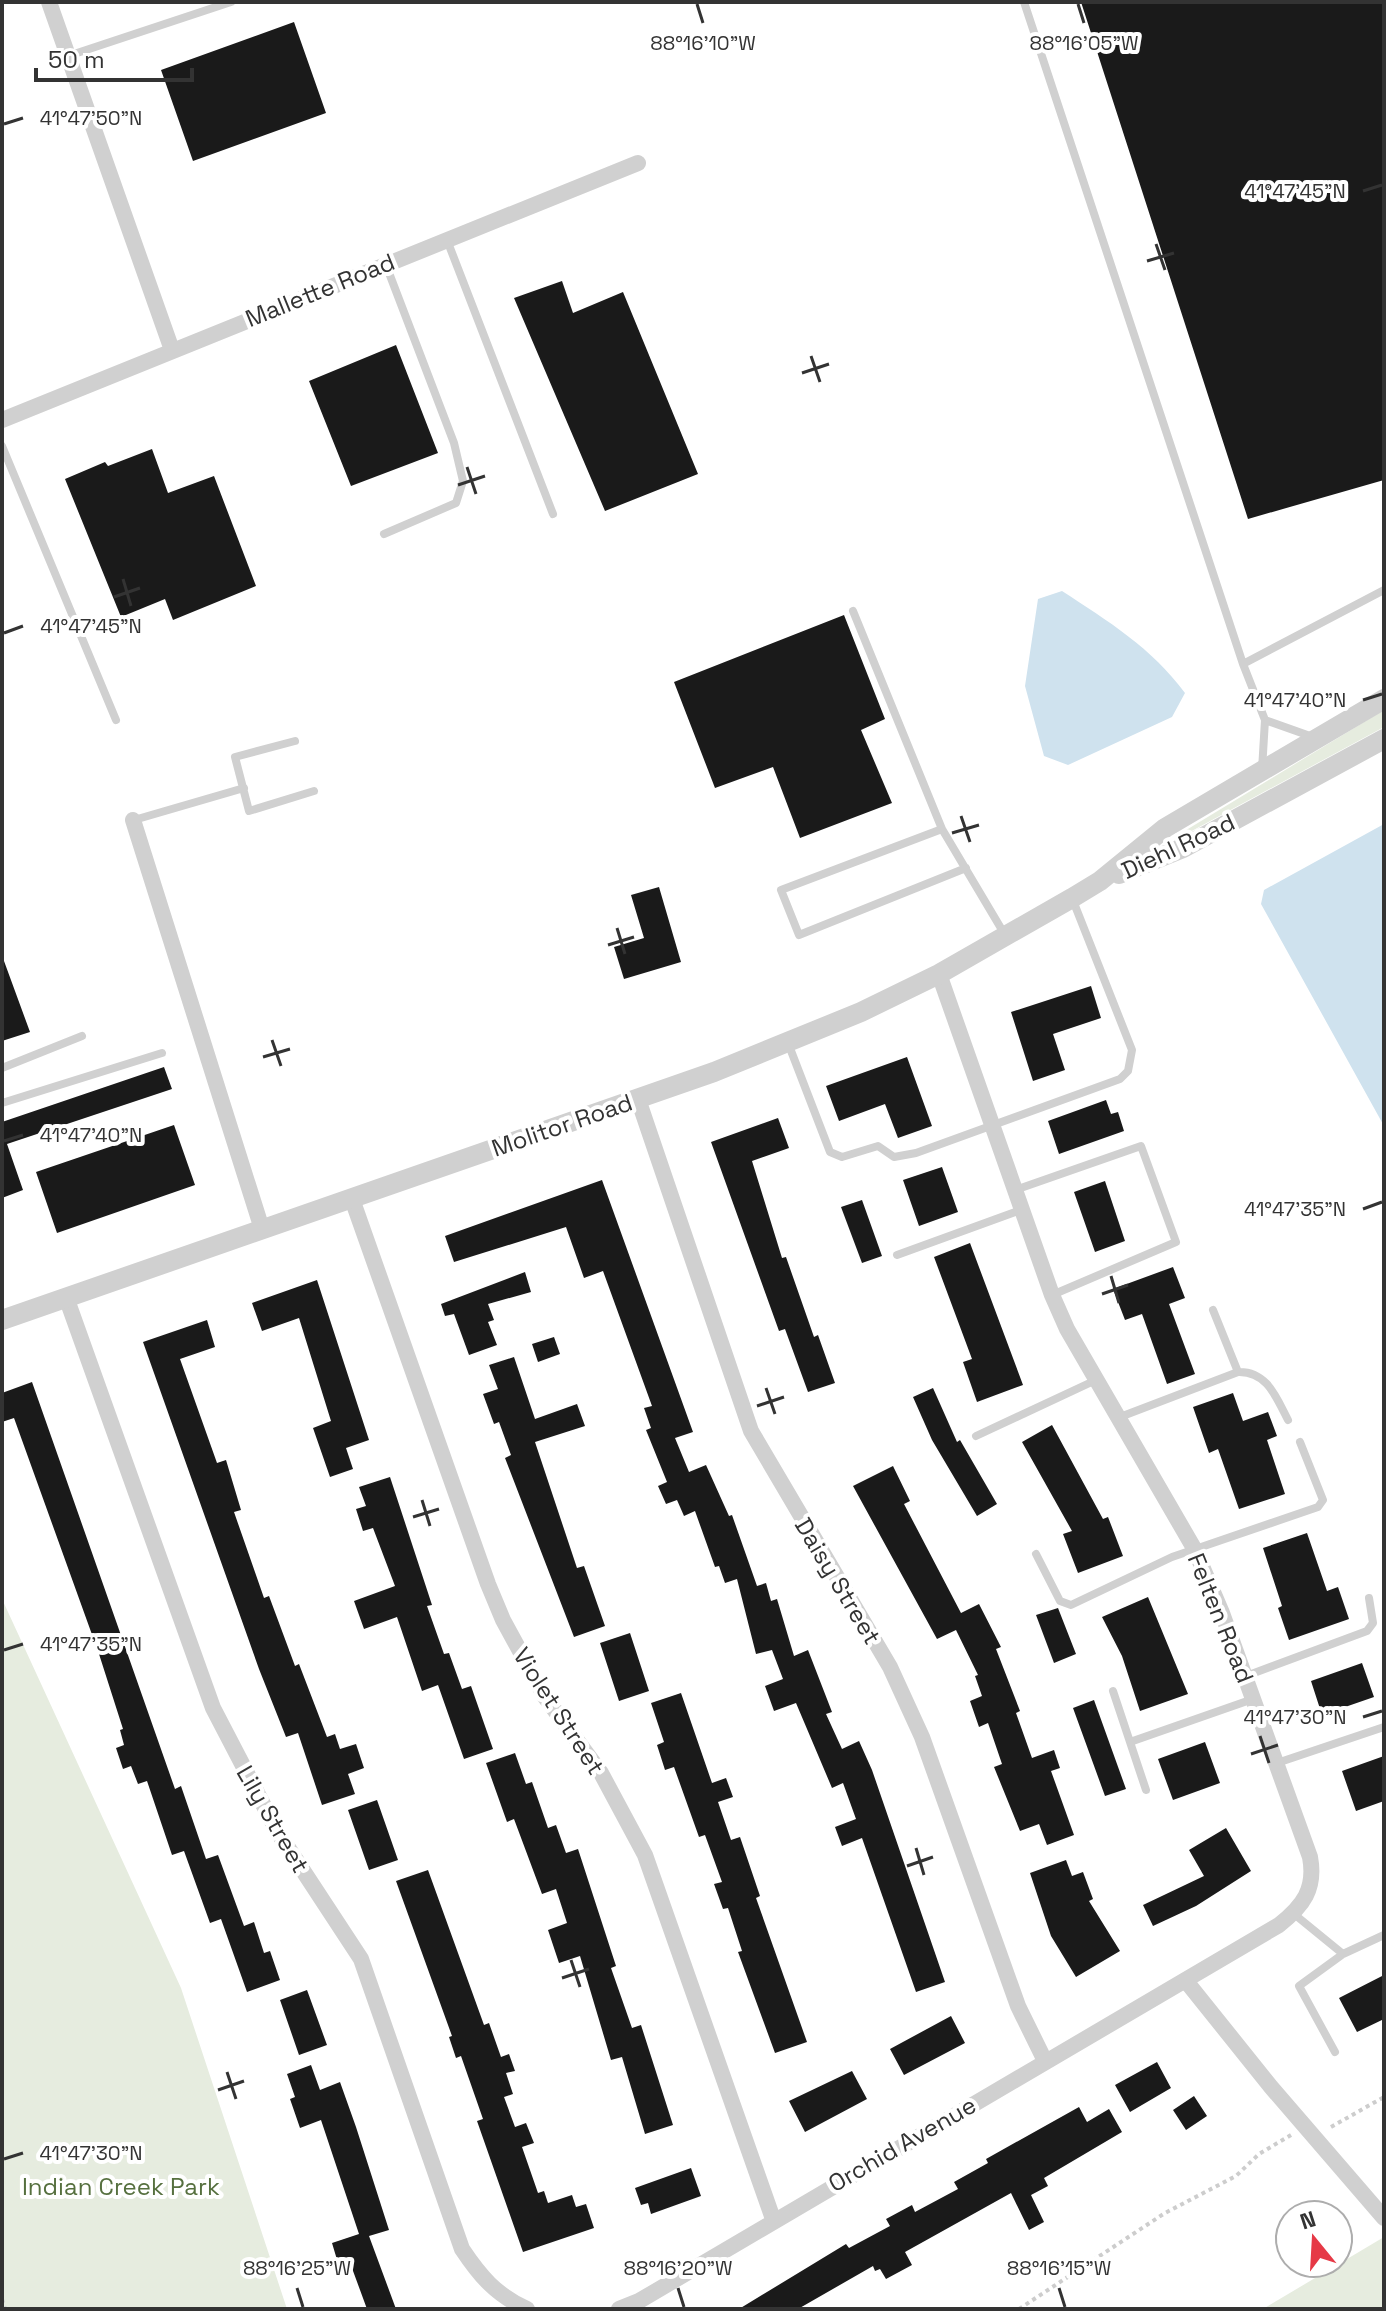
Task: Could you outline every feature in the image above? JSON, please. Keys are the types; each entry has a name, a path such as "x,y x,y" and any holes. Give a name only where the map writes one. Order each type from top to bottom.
{"street":[{"path":"49,2 172,350"},
{"name":"Mallette Road","path":"2,420 638,163"},
{"name":"Diehl Road","path":"1100,881 1165,828 1384,699"},
{"name":"Diehl Road","path":"1100,881 1183,848 1384,739"},
{"path":"133,820 262,1229"},
{"name":"Molitor Road","path":"2,1320 638,1099 788,1043 939,974 1100,881"},
{"name":"Felten Road","path":"939,974 1052,1295 1195,1550 1246,1676 1313,1871 1305,1901 1294,1914"},
{"name":"Daisy Street","path":"638,1099 751,1431 890,1667 922,1737 1018,2006 1045,2061"},
{"name":"Violet Street","path":"352,1199 493,1596 545,1697 601,1773 645,1855 773,2219"},
{"name":"Lily Street","path":"66,1297 213,1708 277,1831 361,1959 462,2249 483,2279 504,2298 527,2309"},
{"path":"1294,1914 1186,1981 1384,2218"},
{"name":"Orchid Avenue","path":"619,2309 639,2301 773,2219 1186,1981"}],"lane":[{"path":"68,56 231,2"},
{"path":"1024,2 1243,664 1265,720 1262,771"},
{"path":"447,239 553,514"},
{"path":"384,534 456,503 463,481 454,443 385,264"},
{"path":"2,446 116,720"},
{"path":"1243,664 1384,590"},
{"path":"853,611 942,829 1006,936"},
{"path":"1265,720 1317,739"},
{"path":"295,741 235,757 249,811 314,791"},
{"path":"133,820 244,788"},
{"path":"942,829 781,890 799,935 966,868"},
{"path":"788,1043 830,1152 842,1157 878,1146 894,1157 1120,1079 1132,1061 1132,1050 1072,898"},
{"path":"2,1068 82,1036"},
{"path":"2,1103 162,1053"},
{"path":"1014,1190 1141,1146 1176,1242 1052,1295"},
{"path":"897,1255 1021,1210"},
{"path":"1213,1310 1238,1372"},
{"path":"1120,1417 1238,1372 1261,1376 1288,1420"},
{"path":"976,1436 1097,1380"},
{"path":"1036,1554 1060,1601 1071,1605 1195,1550 1322,1504 1300,1442"},
{"path":"1246,1676 1367,1631 1373,1623 1369,1598"},
{"path":"1113,1691 1146,1790"},
{"path":"1130,1742 1254,1699"},
{"path":"1276,1764 1384,1727"},
{"path":"1294,1914 1343,1954"},
{"path":"1335,2052 1299,1986 1343,1954 1384,1935"}],"path":[{"path":"1019,2309 1180,2204 1236,2176 1259,2154 1288,2135 1337,2126 1384,2097"},
{"path":"2,2299 5,2309"}],"green space":[{"path":"1384,710 1384,727 1177,839 1178,835"},
{"name":"Indian Creek Park","path":"2,1599 181,1988 287,2309 2,2309"},
{"path":"1384,2237 1384,2309 1263,2309 1313,2279 1354,2279 1354,2255"}],"water":[{"path":"1062,591 1144,649 1185,693 1172,717 1068,765 1044,756 1025,686 1038,599"},
{"path":"1384,824 1384,1126 1261,904 1264,890"}],"building":[{"path":"1081,2 1384,2 1384,480 1248,519"},
{"path":"294,22 326,113 193,161 161,70"},
{"path":"562,281 573,313 623,292 698,474 605,511 514,298"},
{"path":"396,345 438,453 351,486 309,381"},
{"path":"152,449 168,493 214,476 256,586 173,620 165,599 121,617 65,479 105,462 108,466"},
{"path":"844,615 885,719 861,730 892,803 800,838 773,767 715,788 674,682"},
{"path":"659,887 681,962 624,979 614,947 644,938 631,895"},
{"path":"2,962 30,1032 2,1041"},
{"path":"1091,986 1101,1018 1053,1034 1065,1070 1033,1081 1011,1012"},
{"path":"907,1057 932,1126 898,1138 885,1104 839,1121 826,1086"},
{"path":"164,1067 172,1089 7,1144 23,1190 2,1198 2,1122"},
{"path":"1106,1100 1111,1114 1118,1112 1124,1131 1059,1154 1048,1121"},
{"path":"778,1118 789,1148 752,1161 782,1258 786,1257 814,1337 818,1335 835,1383 808,1392 785,1329 779,1331 711,1142"},
{"path":"174,1125 195,1185 57,1233 36,1172"},
{"path":"942,1167 958,1212 919,1226 903,1180"},
{"path":"602,1180 693,1432 675,1438 689,1472 706,1465 729,1516 732,1515 757,1586 766,1583 771,1601 777,1599 794,1656 808,1650 832,1712 826,1714 842,1749 859,1741 872,1770 945,1982 916,1992 862,1838 842,1846 835,1827 856,1819 843,1783 832,1788 796,1703 774,1711 765,1686 783,1679 772,1650 756,1654 737,1579 725,1583 719,1566 715,1567 695,1511 684,1516 677,1500 666,1504 658,1486 667,1482 646,1430 651,1428 644,1408 652,1406 603,1271 584,1278 566,1227 454,1262 445,1236"},
{"path":"1105,1181 1125,1241 1095,1252 1074,1192"},
{"path":"862,1200 882,1256 862,1263 841,1207"},
{"path":"970,1243 1023,1385 977,1402 963,1362 972,1359 934,1257"},
{"path":"1173,1267 1185,1298 1169,1304 1195,1374 1167,1384 1142,1314 1125,1320 1113,1289"},
{"path":"525,1272 531,1292 488,1304 494,1320 488,1322 497,1345 469,1355 454,1314 445,1316 441,1304"},
{"path":"317,1280 369,1440 346,1448 353,1469 330,1477 313,1428 331,1421 299,1318 262,1331 252,1303"},
{"path":"207,1320 215,1347 180,1359 217,1463 226,1460 241,1510 234,1512 264,1598 269,1596 295,1666 299,1664 327,1737 335,1734 340,1749 356,1744 364,1768 348,1774 355,1794 322,1805 298,1733 286,1737 259,1669 143,1342"},
{"path":"554,1337 560,1354 538,1362 532,1344"},
{"path":"514,1357 535,1419 577,1404 585,1426 535,1442 577,1568 584,1566 605,1626 574,1637 505,1458 511,1455 499,1422 494,1424 483,1394 498,1389 489,1365"},
{"path":"32,1382 175,1789 181,1786 206,1859 218,1855 244,1926 254,1922 264,1953 270,1951 280,1980 247,1992 221,1919 210,1923 184,1851 172,1855 147,1781 138,1784 131,1766 123,1769 116,1748 124,1745 120,1730 123,1729 99,1654 14,1418 2,1422 2,1393"},
{"path":"933,1388 957,1442 960,1440 997,1504 977,1516 932,1440 913,1397"},
{"path":"1233,1393 1243,1421 1268,1412 1277,1436 1267,1440 1285,1494 1239,1509 1218,1449 1209,1453 1193,1407"},
{"path":"1052,1425 1103,1519 1108,1517 1123,1556 1078,1573 1063,1534 1072,1531 1022,1442"},
{"path":"893,1466 910,1501 904,1504 961,1613 979,1604 1001,1647 996,1649 1020,1711 1016,1713 1032,1758 1054,1750 1060,1768 1051,1771 1074,1835 1047,1845 1039,1824 1020,1831 994,1767 1002,1764 988,1723 979,1727 970,1701 982,1696 975,1676 978,1675 956,1630 937,1639 853,1486"},
{"path":"390,1477 432,1605 427,1606 444,1654 449,1653 462,1689 471,1686 493,1749 464,1759 438,1685 422,1691 397,1617 364,1629 354,1601 395,1586 373,1528 363,1531 356,1509 366,1506 359,1487"},
{"path":"1307,1533 1327,1591 1338,1587 1349,1619 1289,1640 1278,1608 1282,1606 1263,1548"},
{"path":"1148,1597 1188,1694 1140,1711 1122,1656 1102,1617"},
{"path":"1058,1608 1076,1654 1054,1663 1036,1615"},
{"path":"630,1633 649,1691 619,1701 600,1643"},
{"path":"1362,1663 1374,1697 1322,1715 1311,1681"},
{"path":"681,1693 712,1783 726,1778 733,1797 718,1802 731,1840 740,1837 760,1896 756,1898 807,2042 775,2053 738,1952 742,1951 728,1908 723,1909 714,1884 722,1882 705,1835 699,1837 674,1767 665,1770 657,1745 664,1742 651,1703"},
{"path":"1094,1700 1126,1789 1105,1796 1073,1708"},
{"path":"1205,1742 1220,1783 1173,1800 1158,1759"},
{"path":"515,1753 526,1784 532,1782 548,1828 556,1825 566,1853 578,1849 616,1966 611,1968 632,2028 641,2025 673,2125 645,2134 622,2057 611,2060 580,1956 559,1963 548,1930 567,1923 556,1889 542,1894 514,1819 507,1822 486,1763"},
{"path":"1384,1756 1384,1801 1356,1811 1342,1771"},
{"path":"377,1800 398,1860 369,1870 348,1810"},
{"path":"1226,1828 1251,1871 1196,1906 1153,1926 1143,1905 1204,1876 1189,1850"},
{"path":"1066,1860 1072,1876 1083,1872 1093,1899 1089,1901 1120,1951 1076,1977 1051,1936 1030,1873"},
{"path":"428,1870 484,2025 489,2023 501,2057 509,2054 515,2071 506,2073 513,2094 504,2097 515,2127 526,2123 534,2143 522,2147 538,2193 544,2191 548,2203 572,2195 576,2207 586,2204 594,2228 523,2252 477,2121 483,2119 461,2056 456,2058 449,2037 452,2036 396,1881"},
{"path":"1384,1975 1384,2019 1357,2032 1339,1998"},
{"path":"307,1990 327,2045 299,2055 280,2000"},
{"path":"951,2016 965,2043 904,2075 890,2049"},
{"path":"1157,2062 1171,2088 1130,2112 1115,2085"},
{"path":"311,2065 320,2090 340,2082 356,2127 389,2230 369,2236 396,2309 367,2309 349,2260 338,2263 332,2243 359,2234 321,2120 300,2128 290,2099 295,2097 287,2074"},
{"path":"852,2071 867,2099 805,2132 789,2101"},
{"path":"1194,2096 1207,2116 1186,2130 1173,2110"},
{"path":"1079,2107 1087,2122 1109,2109 1122,2132 1044,2178 1048,2186 1031,2195 1044,2222 1029,2230 1011,2193 905,2252 912,2265 886,2279 880,2269 875,2271 873,2266 798,2309 739,2309 846,2244 849,2248 890,2226 886,2219 912,2205 915,2212 958,2189 954,2182 988,2163 986,2159"},
{"path":"691,2168 701,2196 651,2214 648,2203 641,2205 635,2188"}]}
